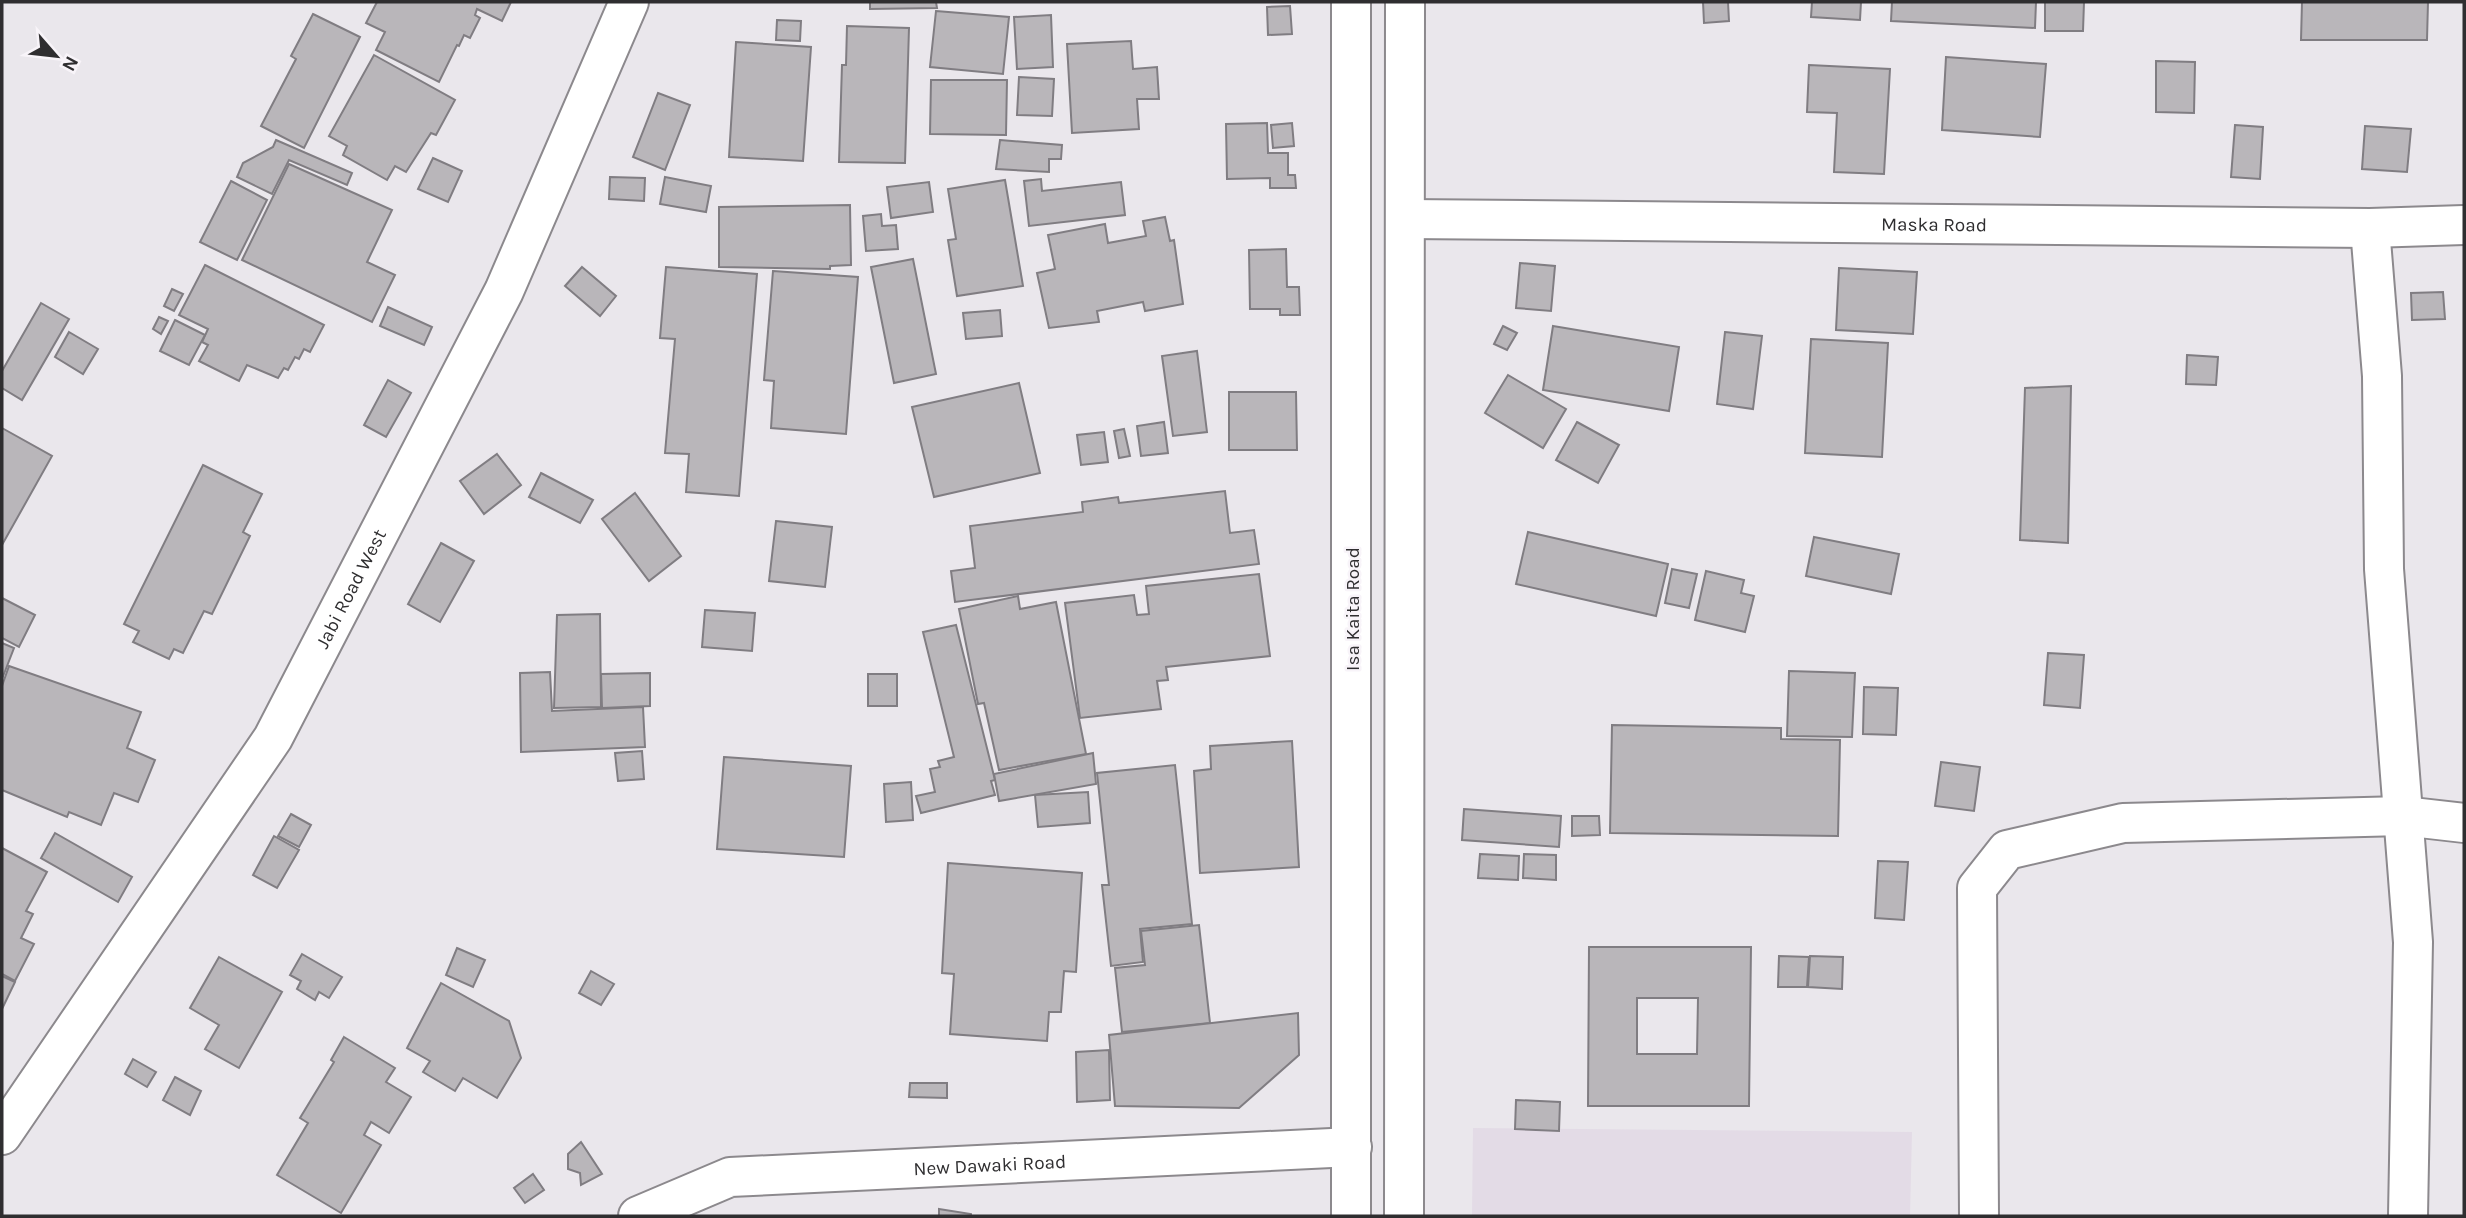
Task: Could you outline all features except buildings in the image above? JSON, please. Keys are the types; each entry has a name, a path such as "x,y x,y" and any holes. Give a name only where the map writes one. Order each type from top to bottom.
{"street":[{"name":"Jabi Road West","path":"2,1135 272,738 504,291 629,2"},
{"name":"Isa Kaita Road","path":"1351,2 1351,1216"},
{"path":"1404,1216 1405,2"},
{"name":"Maska Road","path":"1406,219 2370,228 2464,225"},
{"path":"2370,228 2382,376 2384,569 2413,942 2408,1216"},
{"path":"1979,1216 1977,888 2007,849 2123,823 2403,816 2464,823"},
{"name":"New Dawaki Road","path":"638,1216 730,1177 1352,1147"}],"shaded area":[{"path":"1473,1128 1912,1132 1910,1216 1472,1216"}]}
